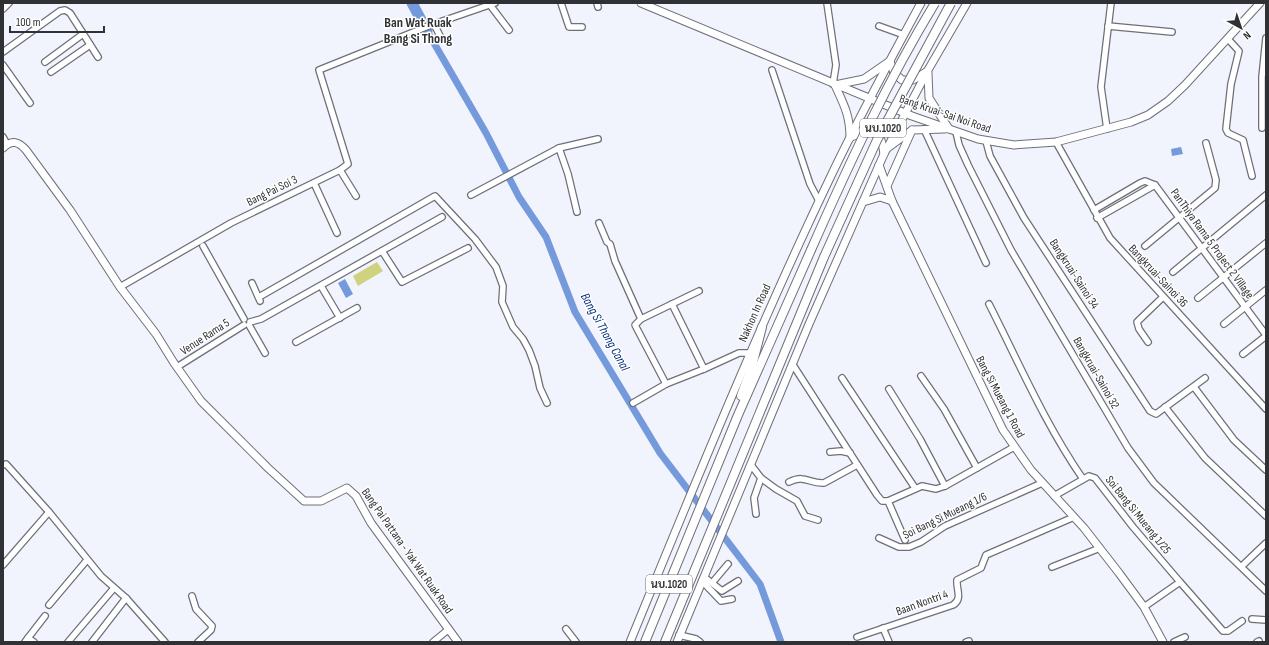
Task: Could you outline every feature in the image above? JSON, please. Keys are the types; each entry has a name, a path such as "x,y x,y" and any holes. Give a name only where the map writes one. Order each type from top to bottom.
{"main road":[{"name":"Bang Kruai-Sai Noi Road","path":"641,3 905,113 986,141 1014,145 1056,142 1140,119 1158,109 1185,85 1260,3"},
{"name":"Nakhon In Road","path":"630,642 750,353 819,201 921,3"},
{"name":"นบ.1020","path":"646,642 738,415 848,166 886,91 935,3"},
{"name":"นบ.1020","path":"665,642 707,537 824,257 881,133 951,3"},
{"name":"นบ.1020","path":"678,638 879,165 928,70 966,3"},
{"path":"850,140 850,124 847,109 834,84 866,78 890,61 894,73 902,80 913,80 928,70"},
{"path":"928,70 929,98 953,130"},
{"path":"850,140 861,130 867,127 878,132 886,151 912,130 953,130"},
{"path":"887,186 912,130"},
{"name":"Bang Pai Pattana - Yak Wat Ruak Road","path":"4,143 20,143 26,150 70,210 120,287 156,334 177,367 202,401 268,468 304,501 321,501 347,488 356,496 371,523 458,642"},
{"name":"Bang Si Mueang 1 Road","path":"879,165 892,201 996,418 1014,447 1042,483 1074,517 1100,548 1144,607 1163,642"},
{"path":"863,202 876,197 892,201"},
{"path":"738,415 739,402 752,366 762,327"}],"street":[{"path":"3,9 10,3"},
{"path":"562,3 569,26 582,27"},
{"path":"827,3 836,65 834,84"},
{"path":"1107,129 1101,87 1111,3"},
{"path":"356,196 340,170 348,164 319,70 432,24 492,4 509,30"},
{"path":"3,52 60,11 65,10 70,13 98,57"},
{"path":"432,24 441,38"},
{"path":"879,26 904,34"},
{"path":"1108,26 1172,32"},
{"path":"45,62 84,34"},
{"path":"1262,128 1262,77 1266,38"},
{"path":"1228,39 1239,51 1230,84 1226,129 1228,133 1243,140 1252,176"},
{"path":"51,72 90,45"},
{"path":"3,65 30,103"},
{"path":"772,70 810,184 819,201"},
{"path":"924,129 986,263"},
{"name":"Bangkruai-Sainoi 32","path":"953,130 968,165 1011,250 1128,448 1158,487 1242,566 1266,591"},
{"path":"471,195 506,178 560,148 598,139"},
{"name":"Bangkruai-Sainoi 34","path":"986,141 990,156 1024,218 1146,405 1154,414 1165,407"},
{"name":"Bangkruai-Sainoi 36","path":"1056,142 1098,218 1114,243 1266,409"},
{"path":"1145,246 1210,193 1216,185 1206,143"},
{"path":"560,148 568,174 576,212"},
{"name":"Bang Pai Soi 3","path":"120,287 231,223 340,170"},
{"path":"1094,210 1140,183 1149,182 1155,185"},
{"path":"314,183 337,233"},
{"path":"1098,218 1155,185"},
{"name":"PanThiya Rama 5 ProJect 2 Village","path":"1155,185 1266,335"},
{"path":"1173,272 1266,195"},
{"path":"252,283 260,299 435,196 475,239 496,267 503,286 502,302 513,327 524,339 529,350 540,388 547,403"},
{"name":"Venue Rama 5","path":"177,367 247,323 261,319 442,217"},
{"path":"599,223 607,242 610,244 615,261 641,319"},
{"path":"1198,298 1266,243"},
{"path":"203,246 265,353"},
{"path":"382,251 402,282 468,248"},
{"path":"321,286 340,318"},
{"path":"1224,324 1266,290"},
{"path":"666,384 635,327 636,323 641,319 699,291"},
{"path":"1148,342 1139,329 1138,322 1163,297"},
{"path":"672,304 704,369"},
{"path":"988,304 1049,426 1061,447 1083,479 1054,496"},
{"path":"296,342 357,308"},
{"path":"1243,354 1266,335"},
{"path":"633,403 666,384 739,353 750,353"},
{"path":"793,365 877,496 886,501 905,540"},
{"path":"921,376 944,410 977,468"},
{"path":"842,378 915,488"},
{"path":"1205,378 1165,407 1205,458 1266,516"},
{"path":"1194,387 1234,440 1266,470"},
{"path":"889,389 920,439 945,486"},
{"path":"886,501 922,486 936,489 945,486 1014,447"},
{"path":"830,452 841,451 850,453"},
{"path":"3,465 6,464 49,512 87,560 114,588 126,598 165,642"},
{"path":"789,482 802,478 819,484 824,483 857,464"},
{"path":"751,465 761,478 797,501 808,518 818,520"},
{"name":"Soi Bang Si Mueang 1/25","path":"1083,479 1089,476 1095,478 1153,552 1180,582"},
{"path":"756,514 754,498 761,478"},
{"name":"Soi Bang Si Mueang 1/6","path":"879,538 898,547 909,547 921,542 945,526 1042,483"},
{"path":"3,565 49,512"},
{"name":"Baan Nontri 4","path":"857,637 953,605 959,597 957,580 981,568 986,555 1074,517"},
{"path":"1242,566 1266,543"},
{"path":"1052,567 1100,548"},
{"path":"49,605 87,560"},
{"path":"712,584 728,564"},
{"path":"703,579 722,591 738,580"},
{"path":"703,579 721,601 732,599"},
{"path":"1144,607 1180,582 1223,631 1228,631 1242,621"},
{"path":"68,642 114,588"},
{"path":"192,596 196,609 212,626 211,630 198,642"},
{"path":"92,642 126,598"},
{"path":"34,642 26,640 46,616"},
{"path":"1252,619 1266,620"},
{"path":"883,628 889,642"},
{"path":"566,629 576,642"},
{"path":"433,642 449,630"},
{"path":"1174,642 1185,637"},
{"path":"678,638 696,639 700,642"}],"green space":[{"path":"377,262 383,271 358,286 353,276"}],"water":[{"path":"1181,147 1183,154 1172,156 1171,149"},
{"path":"345,279 353,294 346,298 338,283"}],"waterway":[{"name":"Bang Si Thong Canal","path":"412,3 427,31"},
{"name":"Bang Si Thong Canal","path":"427,31 486,133 519,197 546,237 575,312 660,453 760,584 781,642"}],"district":[{"name":"Ban Wat Ruak Bang Si Thong","path":"418,30"}]}
